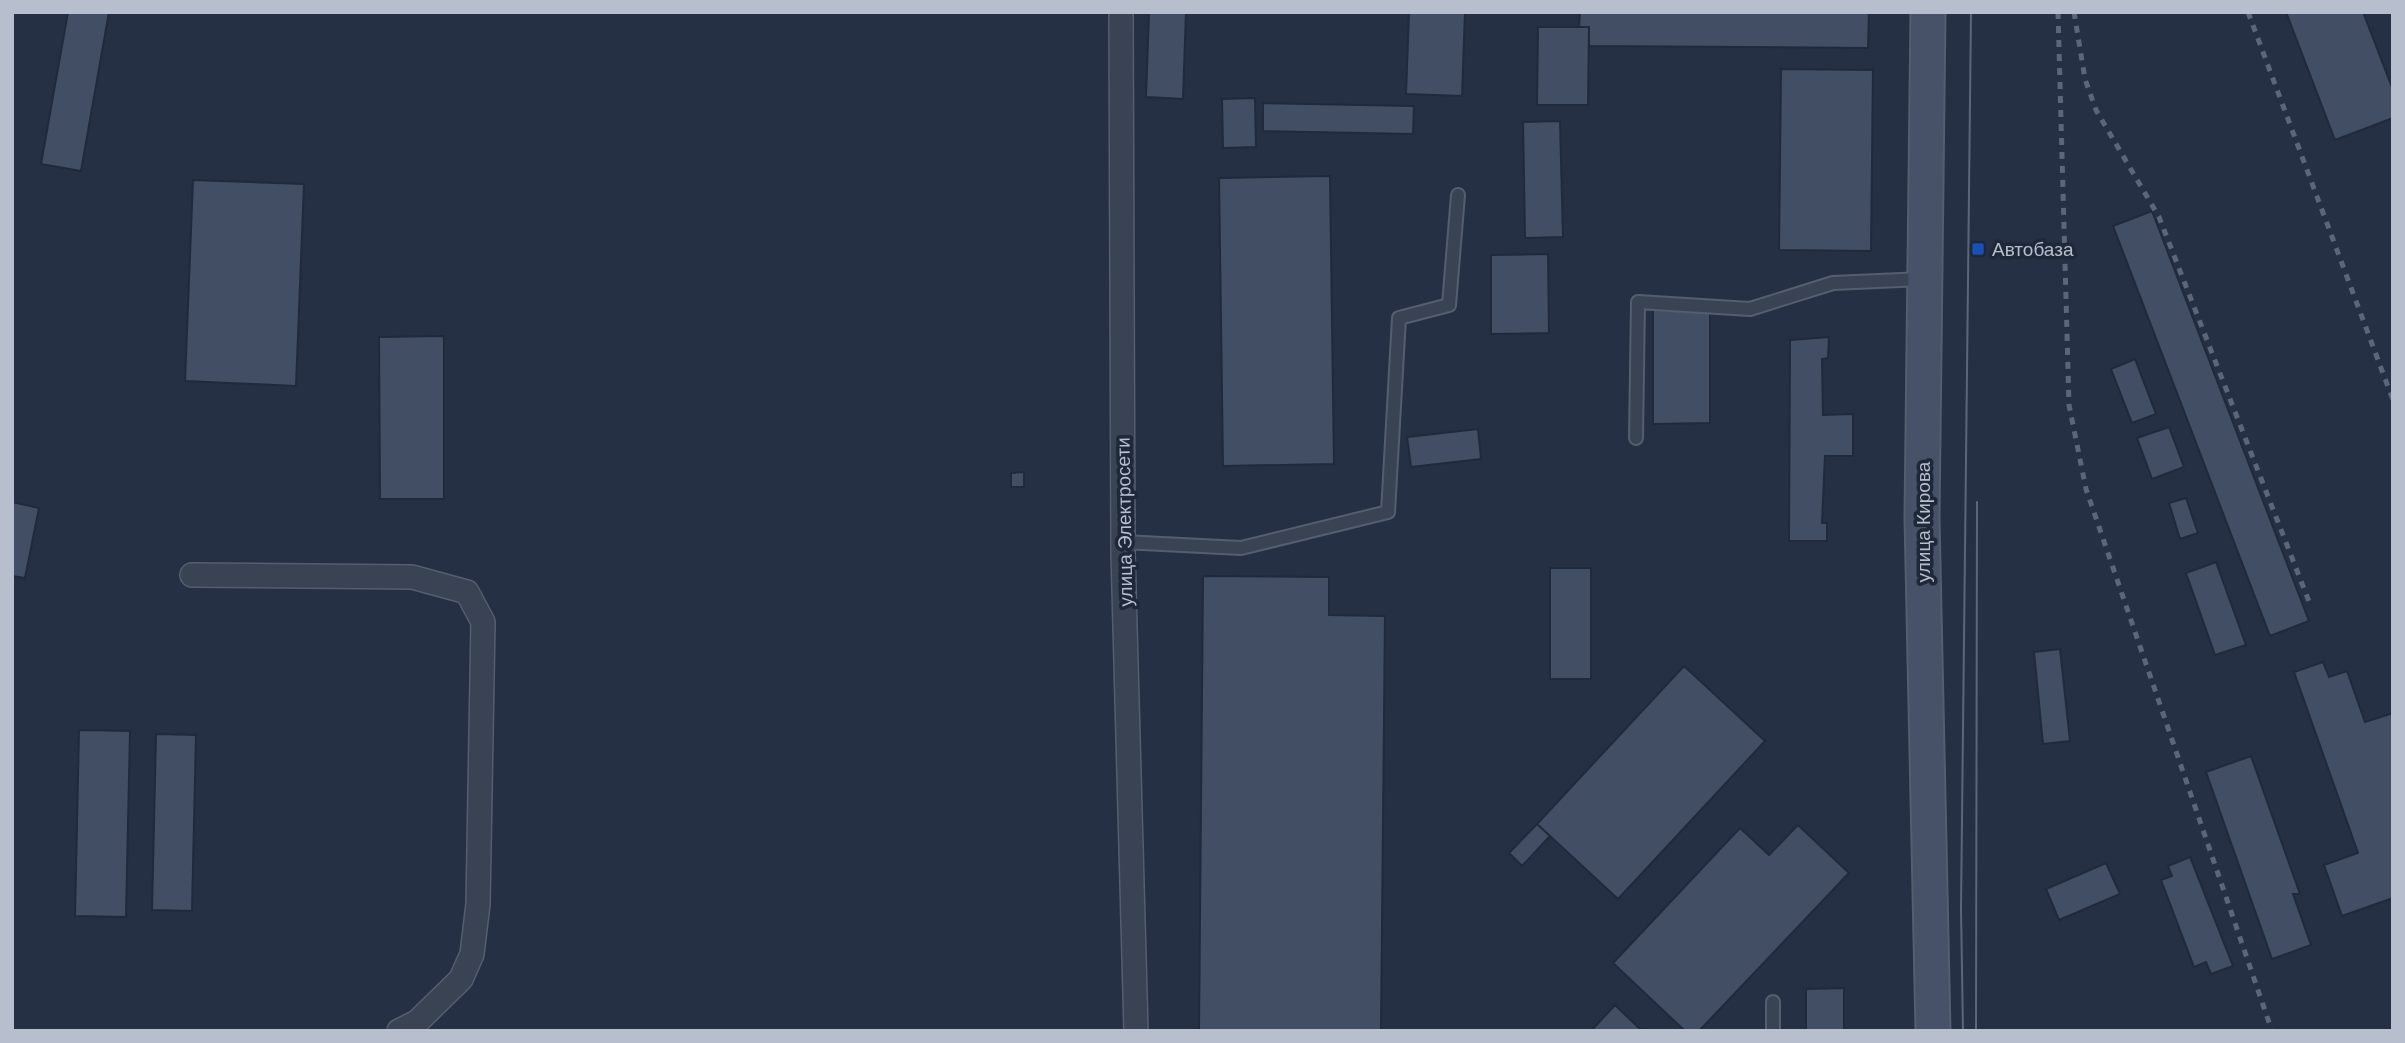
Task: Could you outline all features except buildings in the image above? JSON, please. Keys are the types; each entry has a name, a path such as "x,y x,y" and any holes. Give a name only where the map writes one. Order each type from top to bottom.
{"main road":[{"name":"улица Кирова","path":"1928,12 1922,518 1933,1031"}],"street":[{"name":"улица Электросети","path":"1121,12 1123,542 1136,1031"},
{"path":"192,575 412,577 467,592 483,622 478,904 472,954 461,979 417,1022 399,1031"}],"lane":[{"path":"1123,542 1241,548 1388,512 1399,318 1448,305 1458,195"},
{"path":"1636,438 1638,302 1750,309 1789,294 1833,283 1924,279"},
{"path":"1773,1002 1773,1031"}],"tram line":[{"path":"1963,1031 1961,909 1971,12"},
{"path":"1976,1031 1977,502"}],"railway":[{"path":"2058,12 2069,405 2086,489 2272,1031"},
{"path":"2074,12 2085,79 2096,110 2159,217 2310,604"},
{"path":"2248,12 2393,400"}],"place":[{"name":"Автобаза","path":"1978,249"}]}
